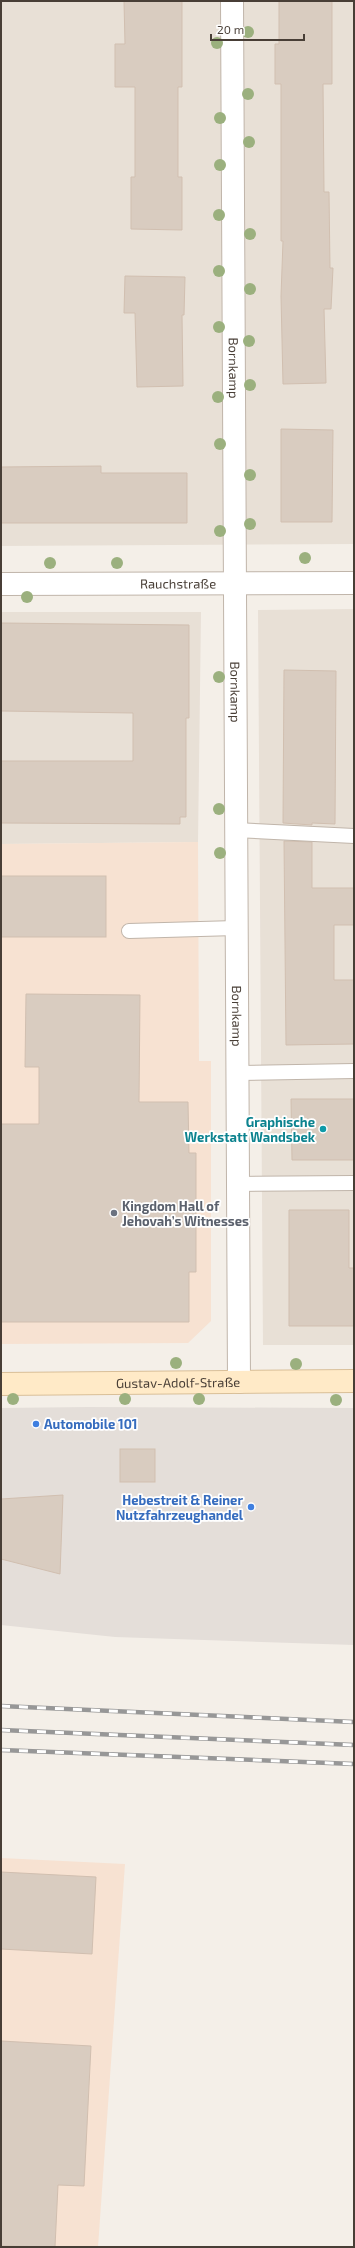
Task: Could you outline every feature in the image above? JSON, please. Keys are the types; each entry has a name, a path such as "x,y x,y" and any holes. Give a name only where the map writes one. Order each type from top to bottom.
{"street":[{"name":"Bornkamp","path":"232,1 235,830 239,1382"},
{"name":"Rauchstraße","path":"1,584 354,583"},
{"name":"Gustav-Adolf-Straße","path":"1,1384 354,1381"}],"lane":[{"path":"235,830 354,836"},
{"path":"129,930 236,928"},
{"path":"237,1073 354,1071"},
{"path":"238,1184 354,1183"}],"shaded area":[{"path":"1,1 354,1 354,544 1,546"},
{"path":"354,609 354,1345 263,1345 258,610"},
{"path":"1,612 201,612 198,842 1,844"},
{"path":"198,842 199,1061 211,1061 211,1321 188,1343 1,1344 1,844"},
{"path":"1,1408 354,1408 354,1645 115,1637 1,1625"},
{"path":"1,1858 125,1864 98,2247 1,2247"}],"building":[{"path":"124,1 182,1 182,87 178,87 178,177 182,177 182,230 131,229 131,177 135,177 135,87 115,87 115,44 125,44"},
{"path":"279,1 332,1 332,84 323,84 324,192 329,192 330,268 333,268 331,309 324,309 326,383 283,384 281,296 283,241 281,241 281,84 275,84 275,44 279,44"},
{"path":"125,276 185,277 184,315 182,315 183,386 137,387 135,313 124,313"},
{"path":"281,429 333,430 332,522 281,522"},
{"path":"101,466 101,473 187,473 187,523 1,523 1,467"},
{"path":"1,623 189,625 189,718 186,718 186,817 180,817 180,824 1,823 1,761 133,761 133,713 1,711"},
{"path":"284,670 336,671 335,824 312,823 312,825 283,823"},
{"path":"284,841 312,842 312,888 354,888 354,925 334,925 334,980 354,980 354,1044 286,1045"},
{"path":"1,876 106,876 106,937 1,937"},
{"name":"Kingdom Hall of Jehovah’s Witnesses","path":"26,994 140,995 139,1102 188,1102 189,1153 196,1153 196,1272 189,1272 189,1322 1,1322 1,1124 39,1124 39,1067 25,1067"},
{"name":"Graphische Werkstatt Wandsbek","path":"291,1099 354,1099 354,1160 292,1160"},
{"path":"289,1210 349,1210 349,1268 354,1268 354,1326 289,1326"},
{"path":"120,1449 155,1449 155,1482 120,1482"},
{"path":"63,1495 60,1574 1,1559 1,1499"},
{"path":"1,1872 96,1877 92,1954 1,1949"},
{"path":"1,2041 91,2046 84,2186 58,2185 55,2247 1,2246"}],"railway":[{"path":"1,1706 354,1722"},
{"path":"1,1730 354,1745"},
{"path":"1,1750 354,1764"}],"place":[{"name":"Graphische Werkstatt Wandsbek","path":"323,1129"},
{"name":"Kingdom Hall of Jehovah’s Witnesses","path":"114,1213"},
{"name":"Automobile 101","path":"36,1424"},
{"name":"Hebestreit & Reiner Nutzfahrzeughandel","path":"251,1507"}]}
